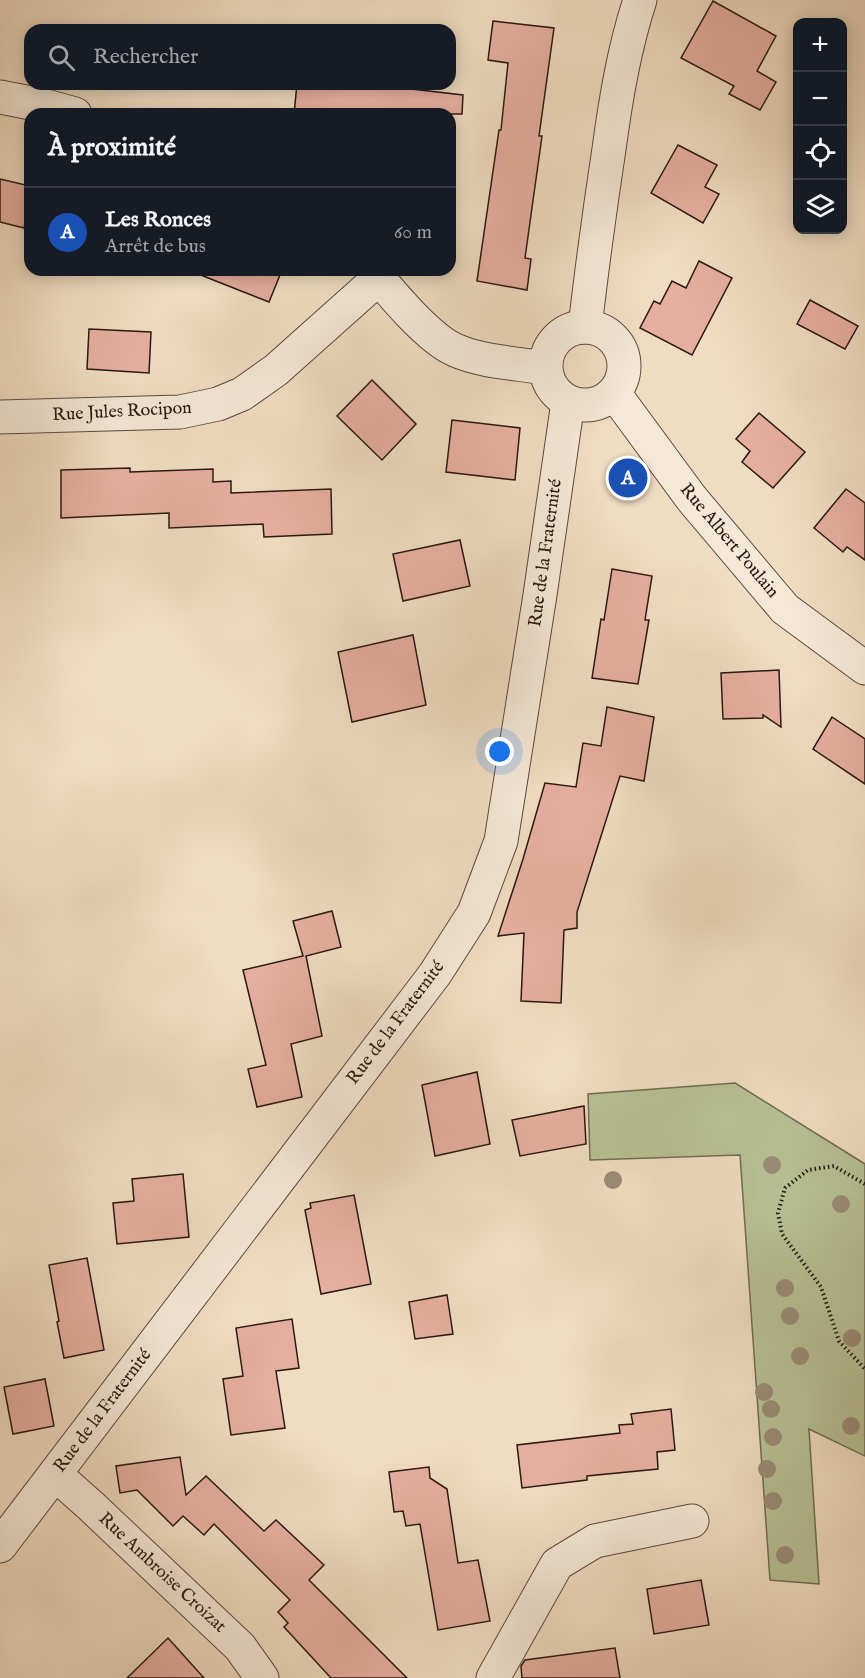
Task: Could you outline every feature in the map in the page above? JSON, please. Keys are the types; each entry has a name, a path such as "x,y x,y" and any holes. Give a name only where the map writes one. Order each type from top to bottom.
{"street":[{"path":"585,327 619,79 629,34 640,0"},
{"path":"0,97 53,108"},
{"name":"Rue Jules Rocipon","path":"0,417 180,412 218,404 242,394 276,370 373,276"},
{"path":"377,276 431,334 453,349 484,359 545,368"},
{"path":"585,327 598,329 609,335 618,345 623,357 624,370 621,382 614,393 592,405 568,402 559,396 547,378 545,368 552,344 572,329 585,327"},
{"name":"Rue Albert Poulain","path":"614,393 692,499 785,609 865,668"},
{"name":"Rue de la Fraternité","path":"0,1546 435,974 474,913 501,841 568,402"},
{"name":"Rue Ambroise Croizat","path":"55,1474 240,1647 262,1678"},
{"path":"493,1678 556,1564 595,1541 692,1521"}],"path":[{"path":"865,1184 834,1166 808,1170 785,1188 778,1213 782,1234 821,1287 838,1341 865,1369"}],"green space":[{"path":"735,1083 865,1164 865,1456 809,1429 819,1584 770,1580 740,1155 590,1160 588,1094"}],"building":[{"path":"713,1 776,36 757,71 776,82 760,110 729,94 734,86 681,58"},
{"path":"493,21 554,28 525,258 531,259 527,290 477,281 499,130 501,130 508,63 488,60"},
{"path":"296,90 420,90 463,95 462,114 456,114 456,108 295,108"},
{"path":"678,145 717,165 705,187 719,194 703,223 651,193"},
{"path":"0,179 24,185 24,228 0,222"},
{"path":"699,261 732,278 692,355 640,328 654,301 660,304 672,281 686,288"},
{"path":"203,276 280,276 269,302"},
{"path":"810,300 858,326 845,349 797,324"},
{"path":"89,329 151,332 149,373 87,369"},
{"path":"372,380 416,424 382,460 337,416"},
{"path":"759,413 805,452 773,488 742,462 750,451 736,439"},
{"path":"452,420 520,428 515,480 446,472"},
{"path":"130,468 130,472 213,469 213,482 231,481 231,493 331,489 332,534 264,537 263,524 169,528 169,513 61,518 61,470"},
{"path":"846,489 865,503 865,560 847,547 843,552 814,528"},
{"path":"460,540 470,586 403,601 393,554"},
{"path":"612,569 652,576 645,620 649,620 638,684 592,678"},
{"path":"413,635 426,705 352,722 338,652"},
{"path":"779,670 781,727 763,715 763,718 723,719 721,673"},
{"path":"607,707 654,717 644,781 620,776 577,912 577,928 564,930 561,1003 521,1001 524,933 498,936 545,783 576,787 583,743 601,746"},
{"path":"832,717 865,739 865,784 813,749"},
{"path":"332,911 341,947 306,956 322,1036 291,1044 302,1097 257,1107 248,1069 266,1065 243,970 303,956 293,921"},
{"path":"477,1072 490,1144 435,1156 422,1085"},
{"path":"584,1106 586,1144 520,1156 512,1120"},
{"path":"183,1174 189,1237 117,1244 113,1203 134,1201 132,1179"},
{"path":"354,1195 371,1284 321,1294 305,1210 311,1208 310,1203"},
{"path":"87,1258 104,1350 64,1358 49,1265"},
{"path":"447,1295 453,1334 415,1339 409,1302"},
{"path":"292,1319 299,1368 276,1371 285,1428 231,1435 223,1379 243,1376 236,1328"},
{"path":"45,1379 54,1426 13,1434 4,1387"},
{"path":"671,1409 675,1450 657,1452 658,1469 587,1476 587,1480 522,1488 517,1445 620,1433 619,1425 633,1424 631,1414"},
{"path":"180,1457 186,1495 206,1476 264,1531 276,1520 324,1565 309,1580 407,1678 331,1678 284,1627 288,1623 278,1612 290,1600 214,1524 204,1535 183,1516 173,1526 137,1490 120,1493 116,1466"},
{"path":"429,1467 430,1478 447,1489 458,1563 478,1560 490,1621 438,1630 420,1524 406,1526 403,1511 394,1512 389,1472"},
{"path":"701,1580 709,1625 654,1634 647,1589"},
{"path":"168,1638 204,1678 127,1678"},
{"path":"615,1648 620,1678 522,1678 521,1666 525,1660"}],"place":[{"name":"Les Ronces","path":"628,478"}]}
